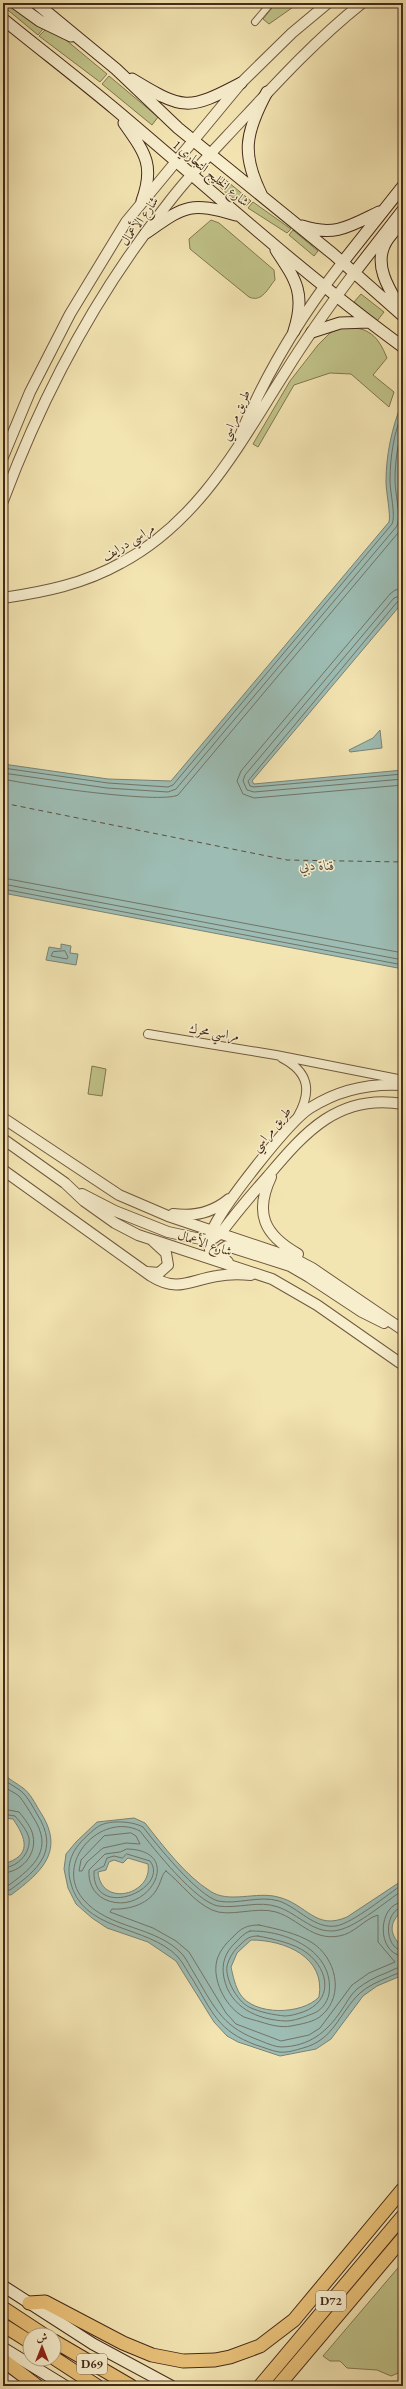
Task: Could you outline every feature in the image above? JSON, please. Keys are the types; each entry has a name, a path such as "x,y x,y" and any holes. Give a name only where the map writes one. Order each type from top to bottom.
{"main road":[{"path":"15,3 50,27 81,39"},
{"name":"شارع الخليج التجاري 1","path":"36,3 116,69 192,140 342,262 403,315"},
{"name":"شارع الخليج التجاري 1","path":"3,19 115,109 270,241 338,295 369,322 403,347"},
{"path":"116,69 161,97 179,104 190,104 208,100 241,83"},
{"path":"264,200 250,170 247,148 250,128 267,92"},
{"path":"115,109 145,156 149,175 142,202"},
{"name":"طريق مراسي","path":"342,262 403,186"},
{"path":"146,234 174,214 187,208 208,207 240,216"},
{"name":"طريق مراسي","path":"354,274 403,210"},
{"path":"293,223 318,231 341,230 382,211"},
{"path":"403,221 389,237 384,247 381,259 386,281 403,315"},
{"path":"270,241 295,279 299,291 300,308 294,331"},
{"path":"312,332 340,322 369,322"},
{"path":"29,2303 34,2301 45,2302 137,2350 167,2359 183,2361 215,2360 230,2357 260,2346 286,2328 301,2313 403,2189"},
{"name":"D72","path":"260,2386 403,2216"},
{"name":"D72","path":"278,2386 403,2238"},
{"path":"3,2286 93,2344 171,2386"},
{"path":"3,2308 32,2327"},
{"path":"3,2324 22,2337"},
{"name":"D69","path":"62,2346 131,2386"},
{"path":"3,2348 65,2386"},
{"path":"3,2360 37,2386"},
{"name":"D69","path":"62,2363 97,2386"}],"street":[{"path":"255,22 271,3"},
{"name":"شارع الأعمال","path":"3,457 30,392 70,314 107,250 142,202 192,140 241,83 292,33 328,3"},
{"name":"شارع الأعمال","path":"3,501 46,397 104,294 146,234 192,175 267,92 307,50 362,3"},
{"name":"طريق مراسي","path":"233,453 244,425 294,331 342,262"},
{"name":"طريق مراسي","path":"233,453 312,332 354,274"},
{"name":"مراسي درايف","path":"3,598 72,584 105,571 136,554 165,534 191,510 214,483 233,453"},
{"name":"مراسي محرك","path":"148,1034 276,1055 403,1080"},
{"name":"مراسي محرك","path":"276,1055 296,1066 305,1080 306,1097 298,1116"},
{"name":"طريق مراسي","path":"214,1234 236,1193 298,1116 324,1100 351,1089 373,1085 403,1085"},
{"path":"65,1183 109,1208 144,1224 200,1240 214,1234 308,1130 339,1111 374,1103 403,1104"},
{"name":"شارع الأعمال","path":"3,1118 96,1181 148,1209 214,1234 293,1258 364,1303 403,1330"},
{"name":"شارع الأعمال","path":"3,1139 65,1183 104,1217 150,1239 212,1258 272,1279 317,1305 403,1365"},
{"path":"276,1166 265,1190 263,1205 264,1220 270,1233 279,1243 322,1269 364,1303"},
{"path":"3,1170 164,1283 178,1286 225,1275 244,1274 272,1279"},
{"path":"148,1209 182,1215 197,1214 218,1207 236,1193"},
{"path":"212,1258 214,1234"},
{"path":"146,1271 162,1271 169,1261 166,1253 150,1239"},
{"path":"233,1265 221,1255 222,1249 227,1246 290,1266 362,1312 403,1330"},
{"path":"3,2375 18,2386"}],"green space":[{"path":"3,3 7,3 47,24 38,35 3,6"},
{"path":"276,3 299,3 269,24 263,19"},
{"path":"49,26 107,74 100,82 39,36"},
{"path":"109,76 158,117 152,125 102,84"},
{"path":"222,177 251,201 246,206 230,196 220,187 217,183"},
{"path":"253,202 291,229 287,233 248,208"},
{"path":"211,220 219,223 274,270 275,280 264,294 258,298 249,297 190,249 189,239"},
{"path":"293,230 318,251 314,256 289,235"},
{"path":"361,294 384,312 377,321 354,302"},
{"path":"344,327 353,327 372,334 384,350 387,358 373,375 394,392 389,407 351,374 330,373 294,385 258,447 253,444 290,381 318,345 330,333"},
{"path":"92,1066 106,1069 102,1096 88,1094"},
{"path":"403,2262 403,2371 391,2376 377,2370 347,2368 340,2361 330,2361 323,2356"}],"water":[{"name":"قناة دبي","path":"402,402 403,602 252,781 254,784 403,770 403,969 3,893 3,764 108,779 171,781 389,522 386,482 388,451 395,422"},
{"path":"380,730 382,748 350,752 349,750 373,738"},
{"path":"61,944 71,946 70,953 78,954 76,965 46,960 49,947 61,949"},
{"path":"3,1774 26,1790 30,1795 47,1824 51,1837 47,1858 41,1868 33,1877 11,1895 3,1894 3,1864 13,1861 19,1856 23,1851 24,1846 21,1833 13,1819 3,1818"},
{"path":"134,1818 145,1823 183,1869 217,1895 226,1897 261,1895 278,1897 288,1900 319,1919 327,1921 347,1917 403,1880 403,1910 394,1920 392,1929 395,1939 403,1948 403,1975 377,1986 363,1996 331,2039 316,2049 280,2056 238,2042 227,2036 214,2022 176,1961 148,1942 107,1928 92,1918 76,1904 68,1888 64,1869 66,1854 97,1822","holes":["128,1858 148,1864 147,1875 143,1883 135,1890 126,1893 116,1893 108,1890 101,1883 98,1872 106,1870 109,1862 114,1860 123,1863","251,1940 277,1943 289,1947 310,1961 316,1971 319,1983 319,1997 311,2003 290,2010 267,2009 256,2006 247,2001 240,1994 237,1988 231,1967 237,1953"]}],"ferry route":[{"path":"3,803 287,860 403,862"}]}
